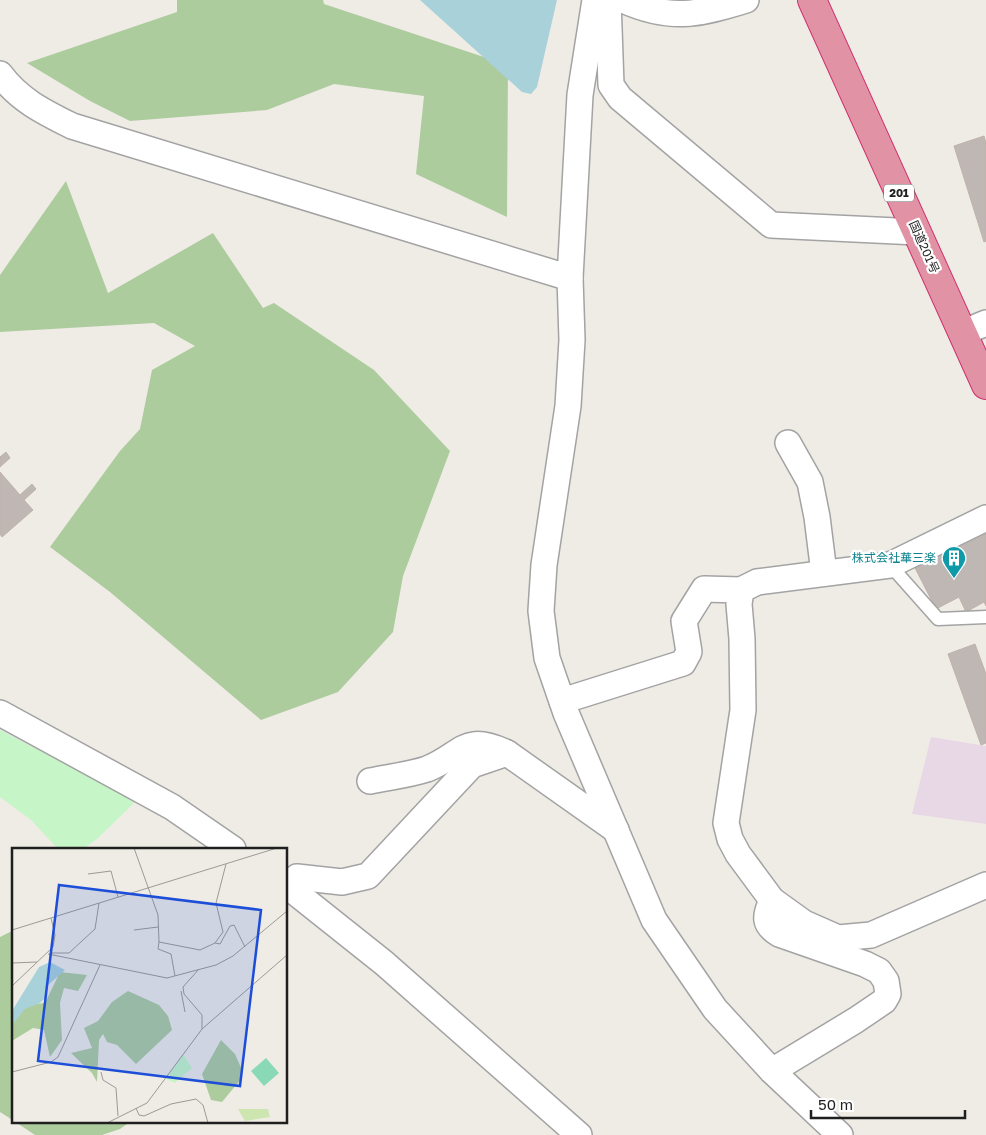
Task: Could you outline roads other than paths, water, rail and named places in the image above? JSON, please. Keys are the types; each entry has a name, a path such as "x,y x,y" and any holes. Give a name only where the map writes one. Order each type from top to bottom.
{"highway":[{"name":"国道201号","path":"812,0 917,232 974,328 986,385"}],"street":[{"path":"595,0 580,95 570,278 572,340 568,406 544,565 541,611 547,658 562,701 654,920 678,958 715,1009 772,1071 840,1135"},
{"path":"608,0 611,85 620,98 771,225 917,232"},
{"path":"623,0 643,9 673,14 706,12 746,0"},
{"path":"0,74 15,93 72,126 570,278"},
{"path":"788,443 810,482 817,517 824,573"},
{"path":"562,701 683,663 689,652 684,621 704,589 741,590 757,582 890,564 986,518"},
{"path":"741,590 739,604 742,639 743,710 726,823 730,838 738,854 772,900 804,924 838,938 872,935 986,885"},
{"path":"0,713 172,807 232,848"},
{"path":"370,781 417,772 434,766 464,746 490,745 507,753 616,830"},
{"path":"507,753 472,765 368,876 342,882 297,877 288,886 384,963 579,1135"},
{"path":"772,900 765,916 767,924 771,929 779,934 865,964 879,971 886,981 888,994 884,1000 856,1020 772,1071"}],"lane":[{"path":"890,564 938,619 986,617"}],"water":[{"path":"420,0 557,0 537,87 531,94 522,92"}],"place":[{"name":"株式会社華三楽","path":"954,579"}]}
